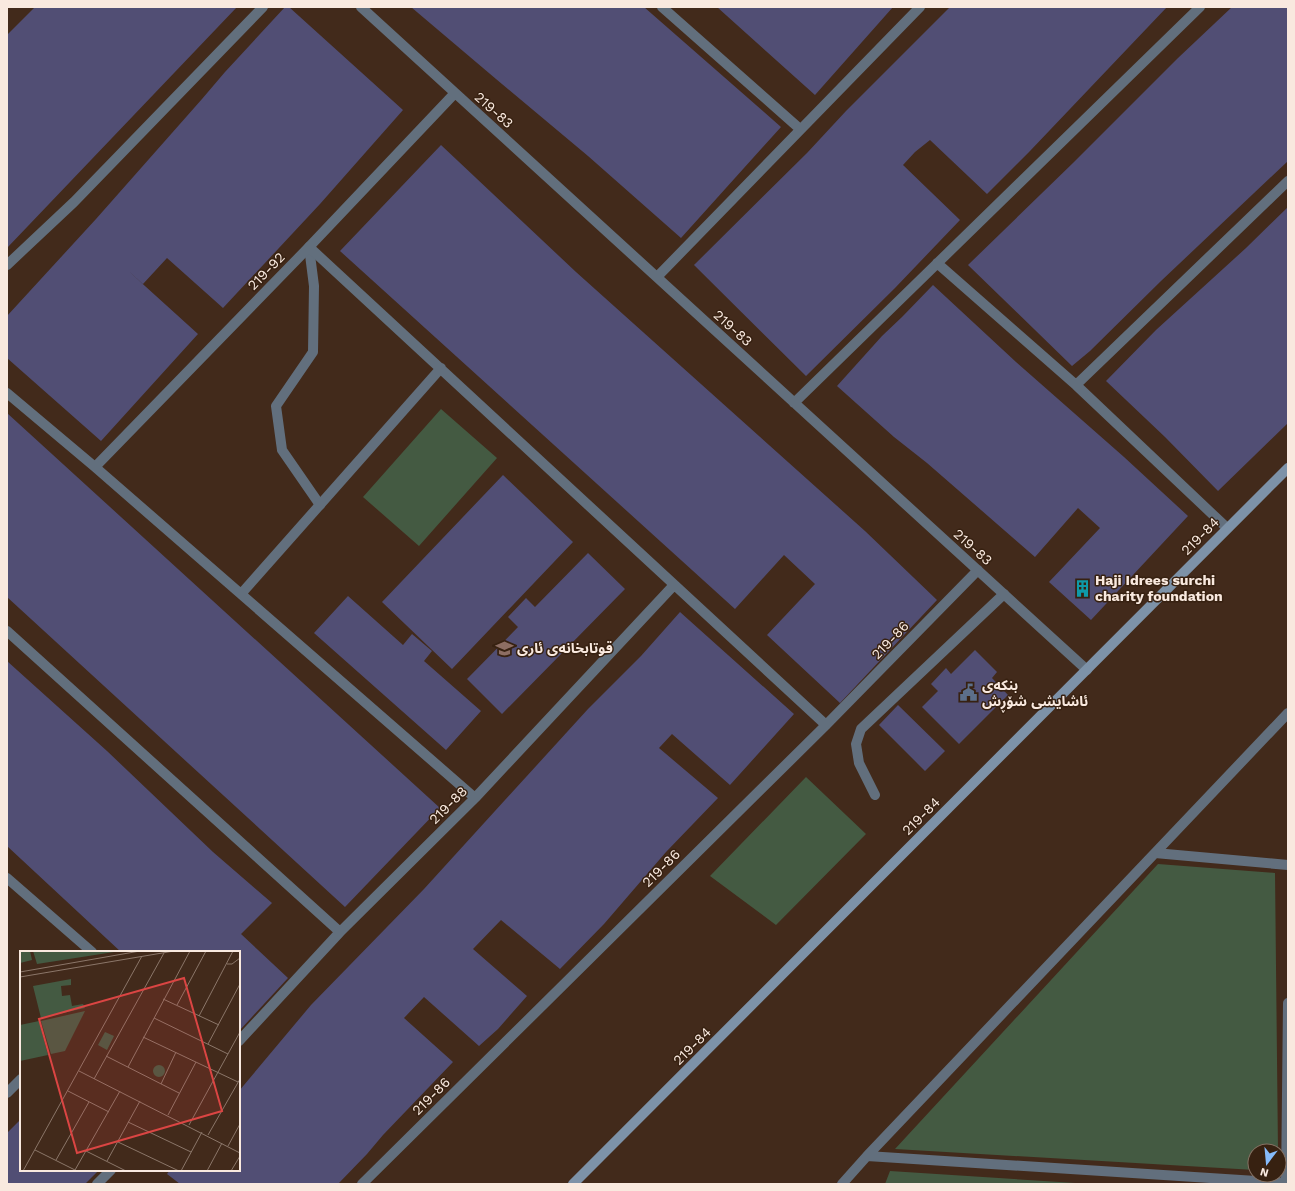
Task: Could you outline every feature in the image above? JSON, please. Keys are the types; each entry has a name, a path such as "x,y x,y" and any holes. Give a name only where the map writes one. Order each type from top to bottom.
{"street":[{"path":"7,265 74,202 263,7"},
{"name":"219-83","path":"361,7 1087,670"},
{"path":"662,7 800,129"},
{"path":"657,277 920,7"},
{"path":"794,403 1200,7"},
{"name":"219-92","path":"95,467 309,247 455,93"},
{"path":"1076,385 1288,181"},
{"path":"309,247 826,724"},
{"path":"309,247 314,286 314,352 276,406 282,450 320,505"},
{"path":"937,264 1076,385 1227,528"},
{"path":"241,594 441,368"},
{"path":"7,392 475,798"},
{"name":"219-84","path":"573,1184 1288,468"},
{"name":"219-86","path":"362,1184 826,724 978,570"},
{"name":"219-88","path":"240,1040 340,932 475,798 674,585"},
{"path":"875,795 859,763 856,744 861,729 1004,594"},
{"path":"7,631 340,932"},
{"path":"842,1184 1288,713"},
{"path":"1155,853 1288,865"},
{"path":"7,878 91,951"},
{"path":"1287,1183 1288,1003"},
{"path":"7,1094 20,1080"},
{"path":"867,1156 1247,1180"},
{"path":"97,1184 110,1171"}],"green space":[{"path":"441,409 497,458 419,546 363,497"},
{"path":"806,777 866,834 776,925 710,876"},
{"path":"1158,864 1275,873 1278,1143 1247,1143 1247,1170 895,1149"},
{"path":"890,1171 1091,1184 885,1184"}],"building":[{"path":"35,7 237,7 7,248 7,35"},
{"path":"285,7 289,7 403,110 320,204 223,308 167,258 143,284 124,267 198,334 101,441 7,358 7,316 96,219 225,72"},
{"path":"411,7 644,7 781,127 681,238 588,156"},
{"path":"717,7 893,7 815,95"},
{"path":"950,7 1167,7 987,194 930,140 915,152 903,165 960,220 895,288 806,376 694,265 807,153 846,111"},
{"path":"1232,7 1288,7 1288,161 1161,281 1090,351 1072,366 968,265 1178,58"},
{"path":"441,145 576,272 865,531 937,600 840,703 767,635 815,584 784,555 735,609 340,251"},
{"path":"1288,207 1288,423 1218,491 1165,437 1106,381 1156,330 1246,248"},
{"path":"933,285 1016,362 1124,457 1188,516 1091,620 1049,582 1100,528 1078,508 1035,557 927,463 894,437 837,386 882,336"},
{"path":"7,413 440,808 345,907 7,597"},
{"path":"503,475 573,542 452,669 382,602"},
{"path":"588,553 625,589 502,714 467,679 518,627 508,617 526,598 535,607"},
{"path":"348,596 403,645 412,634 432,651 424,661 481,711 446,750 314,633"},
{"path":"680,612 794,714 730,785 672,734 659,748 718,798 666,852 604,924 560,969 501,920 473,949 527,996 498,1029 479,1046 424,997 404,1018 453,1062 338,1184 180,1184 167,1174 169,1171 240,1171 240,1090 311,1005 424,889 588,709 641,656"},
{"path":"975,650 997,672 992,678 1008,695 959,744 922,707 938,691 931,684 946,668 951,674"},
{"path":"7,661 107,751 213,852 272,903 241,934 288,978 240,1030 240,951 120,951 7,846"},
{"path":"898,705 945,751 925,771 879,725"},
{"path":"20,1120 20,1171 98,1171 85,1184 7,1184 7,1133"}],"place":[{"name":"Haji Idrees surchi charity foundation","path":"1082,588"},
{"name":"قوتابخانەی ئاری","path":"504,648"},
{"name":"بنکەی ئاشایشی شۆڕش","path":"969,693"}]}
